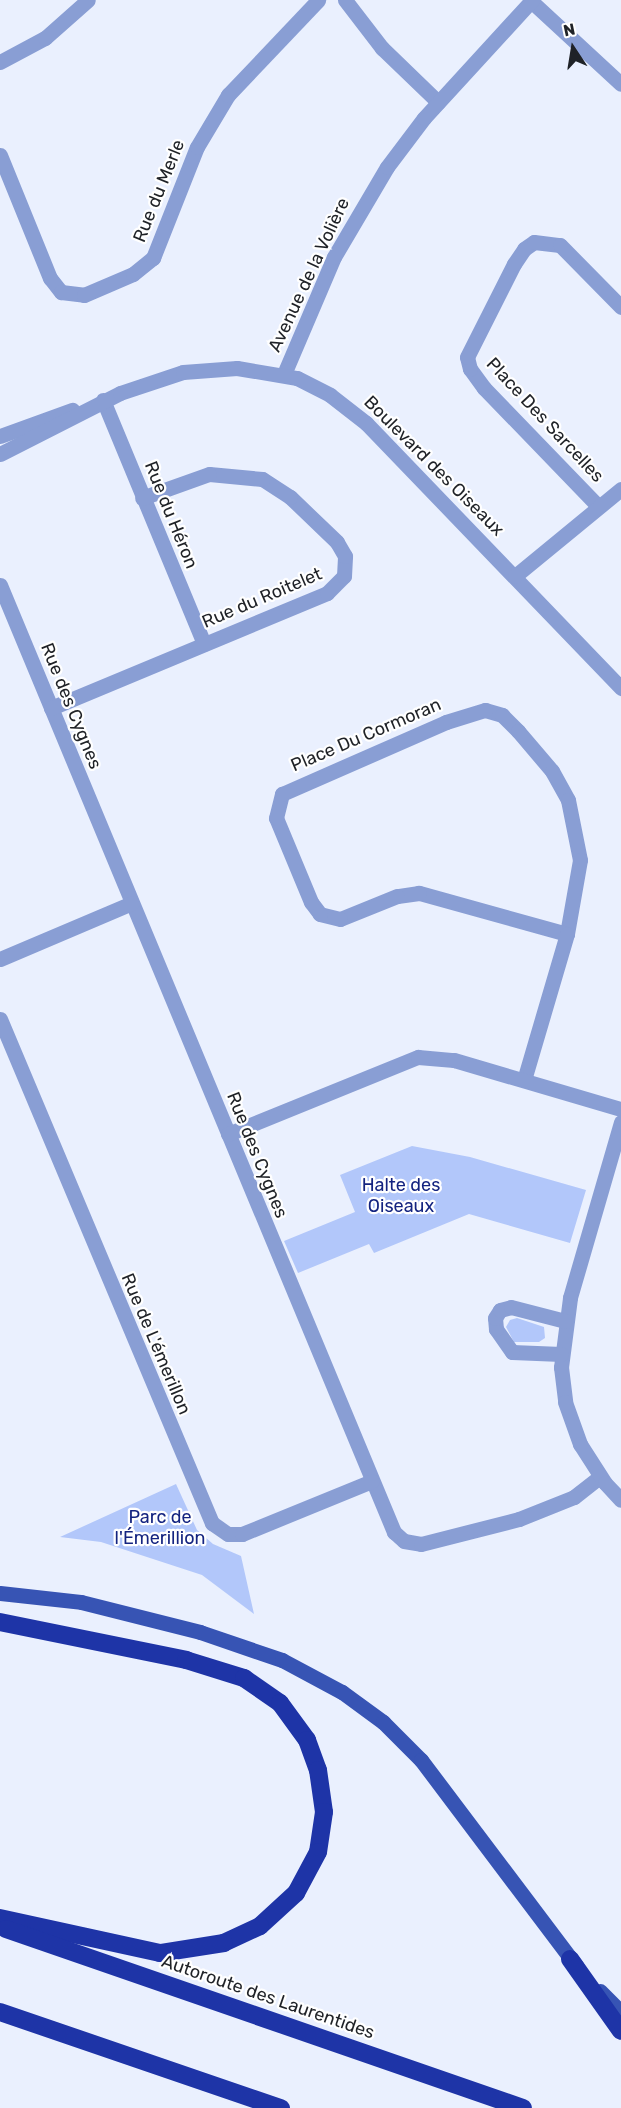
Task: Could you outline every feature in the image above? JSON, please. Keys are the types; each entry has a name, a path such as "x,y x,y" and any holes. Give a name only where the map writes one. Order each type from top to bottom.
{"highway":[{"path":"0,1622 186,1660 244,1678 280,1703 303,1733 318,1770 324,1812 318,1852 296,1893 260,1926 224,1943 195,1950 160,1953 0,1918"},
{"name":"Autoroute des Laurentides","path":"0,1927 523,2108"},
{"path":"570,1959 621,2031"},
{"path":"0,2012 281,2108"},
{"path":"222,2088 245,2108"}],"main road":[{"path":"0,1593 81,1602 168,1623 274,1656 336,1688 383,1722 421,1760 570,1959 621,2012"}],"street":[{"path":"0,62 45,38 88,0"},
{"name":"Rue du Merle","path":"0,155 50,279 61,292 84,296 134,274 153,258 197,147 228,95 318,0"},
{"path":"345,0 382,48 438,102"},
{"path":"532,0 621,84"},
{"name":"Avenue de la Volière","path":"284,374 354,219 394,157 438,102 532,0"},
{"name":"Place Des Sarcelles","path":"597,506 484,388 470,369 467,357 514,264 524,249 534,242 560,245 621,307"},
{"name":"Boulevard des Oiseaux","path":"0,436 153,380 200,369 237,368 284,374 330,395 366,423 621,686"},
{"name":"Boulevard des Oiseaux","path":"0,454 33,440 103,400"},
{"name":"Rue du Héron","path":"103,400 204,644"},
{"name":"Rue du Roitelet","path":"51,708 332,591 345,571 343,552 290,497 254,477 222,474 197,477 142,498"},
{"name":"Place Des Sarcelles","path":"515,576 597,506 621,489"},
{"name":"Rue des Cygnes","path":"0,585 394,1532 404,1541 417,1545 527,1517 574,1497 600,1477"},
{"name":"Place Du Cormoran","path":"524,1080 567,934 580,860 571,809 545,762 498,713 472,712 292,787 277,802 278,823 311,902 323,916 340,919 397,896 419,893 567,934"},
{"path":"0,959 132,903"},
{"name":"Rue de L'émerillon","path":"0,1019 212,1523 228,1534 242,1534 372,1481"},
{"path":"228,1134 412,1058 448,1059 621,1108"},
{"path":"621,1122 566,1321 561,1354 562,1384 572,1426 600,1477 621,1500"},
{"path":"561,1354 512,1352 496,1329 495,1318 500,1310 511,1307 566,1321"}],"green space":[{"name":"Halte des Oiseaux","path":"412,1146 470,1157 586,1190 570,1243 469,1214 374,1253 369,1244 298,1273 284,1241 355,1212 340,1175"},
{"path":"517,1318 544,1327 545,1338 539,1342 514,1342 506,1327 510,1320"},
{"name":"Parc de l'Émerillion","path":"176,1484 197,1530 213,1544 241,1556 254,1614 202,1575 101,1542 60,1537"}]}
